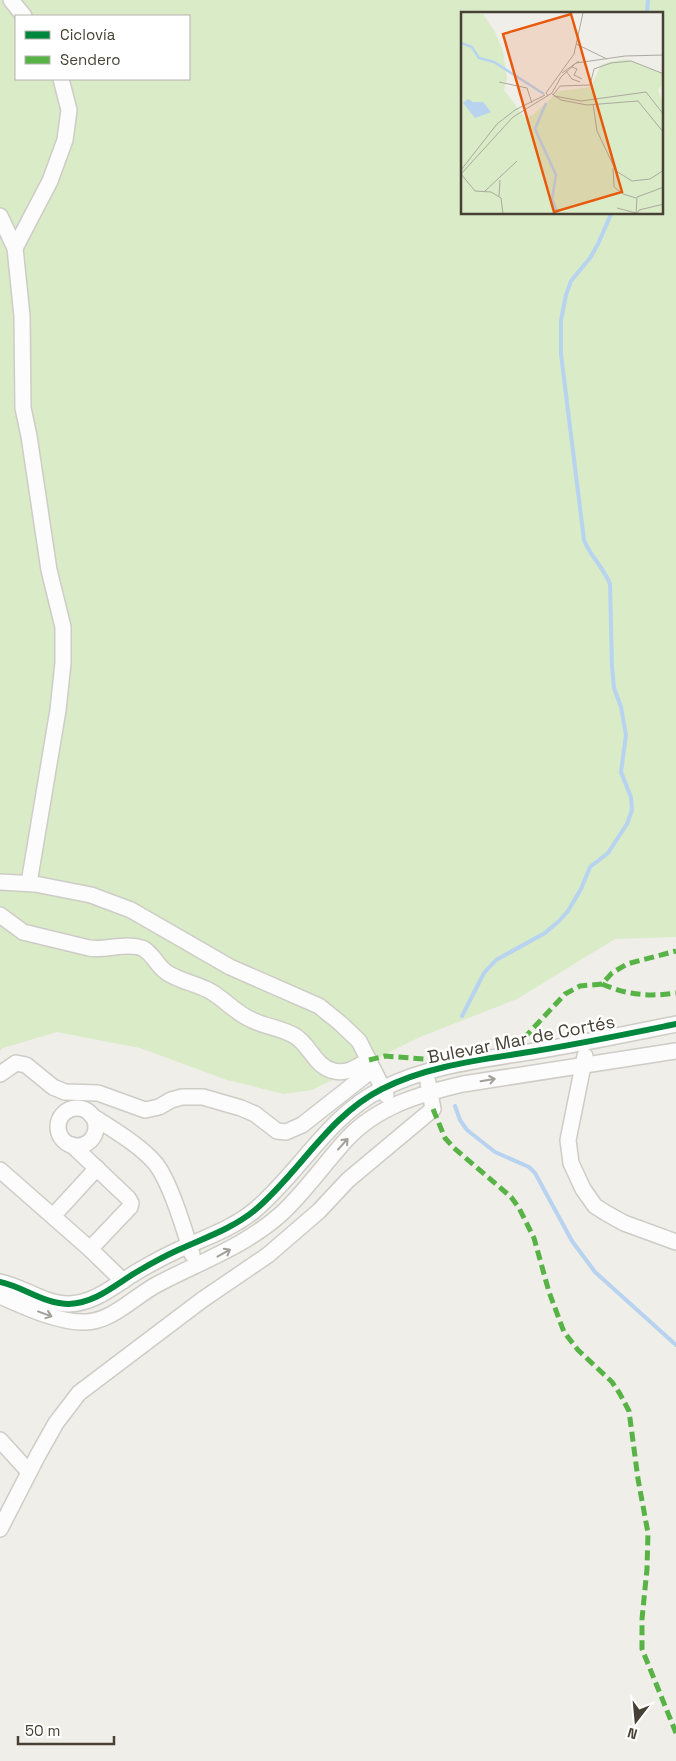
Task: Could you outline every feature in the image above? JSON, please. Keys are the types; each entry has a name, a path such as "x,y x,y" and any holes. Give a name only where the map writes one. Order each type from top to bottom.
{"street":[{"path":"11,0 23,15"},
{"path":"15,248 50,180 65,140 69,110 60,80"},
{"path":"0,216 15,248 22,316 23,408 30,436 49,570 63,627 63,663 58,710 29,883"},
{"path":"0,882 29,883 91,895 132,910 230,967 319,1006 359,1041 382,1089 393,1105"},
{"path":"0,915 23,932 89,948 123,946 143,948 166,972 209,991 236,1012 250,1019 299,1038 325,1068 349,1072 371,1065"},
{"name":"Bulevar Mar de Cortés","path":"0,1282 60,1304 92,1299 153,1263 209,1238 254,1211 281,1185 345,1113 382,1089 426,1071 676,1024"},
{"path":"586,1042 584,1065 568,1140 571,1163 595,1206 624,1224 676,1242"},
{"path":"0,1296 59,1319 75,1322 97,1321 154,1286 196,1267 254,1235 280,1214 347,1138 368,1120 393,1105 429,1092 463,1084 676,1051"},
{"path":"0,1074 16,1062 21,1063 60,1090 98,1093 145,1110 158,1107 171,1100 194,1096 203,1097 241,1108 255,1114 277,1131 286,1132 302,1125 371,1065"},
{"path":"0,1528 56,1424 79,1392 202,1300 268,1255 319,1211 348,1180 432,1109 426,1071"},
{"path":"90,1249 130,1207 131,1203 97,1168 59,1134 58,1122 61,1116 70,1109 76,1108 87,1111 144,1152 156,1164 165,1178 196,1267"},
{"path":"91,1115 96,1126 91,1139"},
{"path":"72,1145 83,1144 91,1139 105,1138 128,1141"},
{"path":"53,1216 97,1168"},
{"path":"0,1170 124,1280"},
{"path":"75,1322 76,1303"},
{"path":"0,1440 29,1472"}],"green space":[{"path":"0,0 676,0 676,937 615,939 517,999 420,1037 312,1090 284,1094 227,1080 140,1048 57,1032 3,1048 0,1051"}],"waterway":[{"path":"647,12 648,0"},
{"path":"462,1016 484,973 496,960 545,933 568,911 581,889 590,867 608,853 627,824 632,810 631,797 621,772 626,735 621,707 614,688 610,584 584,540 561,354 561,320 566,295 571,281 590,258 598,244 611,215"},
{"path":"455,1106 460,1120 467,1130 495,1152 529,1167 535,1173 572,1241 595,1272 676,1345"}],"marked path":[{"path":"497,1052 514,1045 526,1036 565,994 580,986 602,984 612,973 627,964 676,951"},
{"path":"602,984 620,991 638,994 676,993"},
{"path":"369,1060 385,1056 451,1061"},
{"path":"433,1109 445,1138 511,1197 519,1208 534,1238 549,1292 564,1332 578,1350 612,1382 629,1411 638,1479 648,1533 647,1569 642,1619 642,1649 676,1733"}],"cycle path":[{"path":"0,1282 60,1303 79,1303 89,1300 159,1260 246,1217 271,1195 315,1145 346,1114 363,1100 399,1081 454,1065 566,1046 676,1024"}]}
